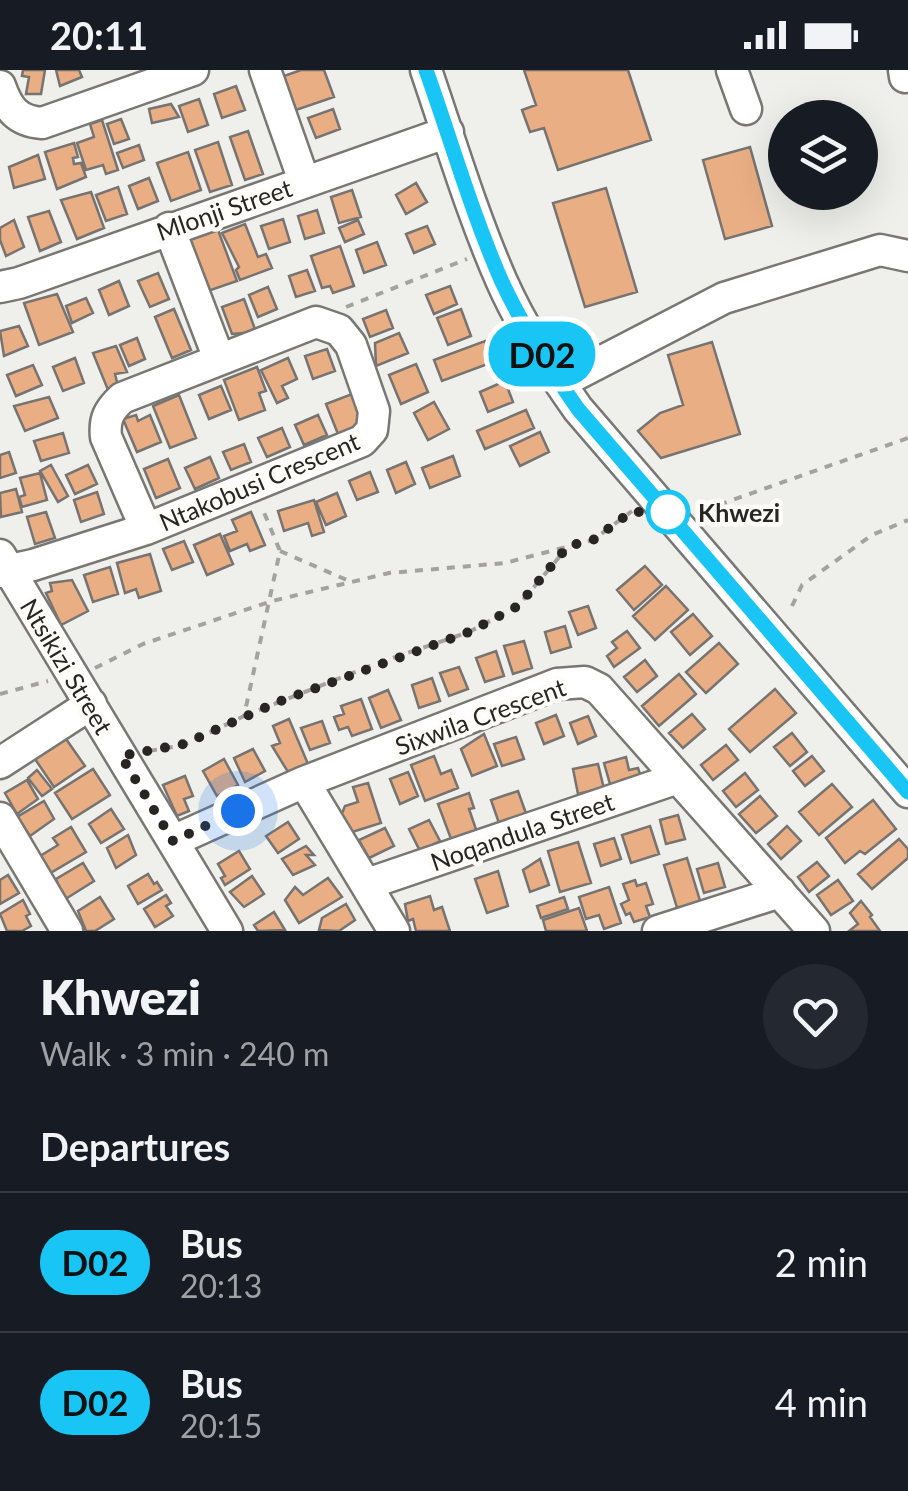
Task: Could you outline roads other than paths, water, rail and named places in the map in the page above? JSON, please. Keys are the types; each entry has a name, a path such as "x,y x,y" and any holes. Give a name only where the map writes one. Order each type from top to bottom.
{"street":[{"path":"2,99 23,120 42,123 194,70"},
{"path":"265,70 304,181"},
{"path":"426,70 502,281 560,383 578,409 908,792"},
{"path":"732,70 746,109"},
{"name":"Mlonji Street","path":"0,287 448,132"},
{"path":"169,228 219,359"},
{"path":"560,383 724,298 880,250 908,256"},
{"name":"Ntakobusi Crescent","path":"3,565 33,565 146,529 362,441 372,430 374,411 351,345 339,330 316,322 122,398 108,414 106,437 146,529"},
{"name":"Ntsikizi Street","path":"3,565 227,931"},
{"name":"Sixwila Crescent","path":"173,841 304,782 558,684 585,682 600,689 814,931"},
{"path":"0,763 90,704"},
{"name":"Noqandula Street","path":"367,884 678,778"},
{"path":"304,782 394,931"},
{"path":"0,818 67,931"},
{"path":"658,931 780,892"}],"place":[{"name":"Khwezi","path":"668,512"}]}
